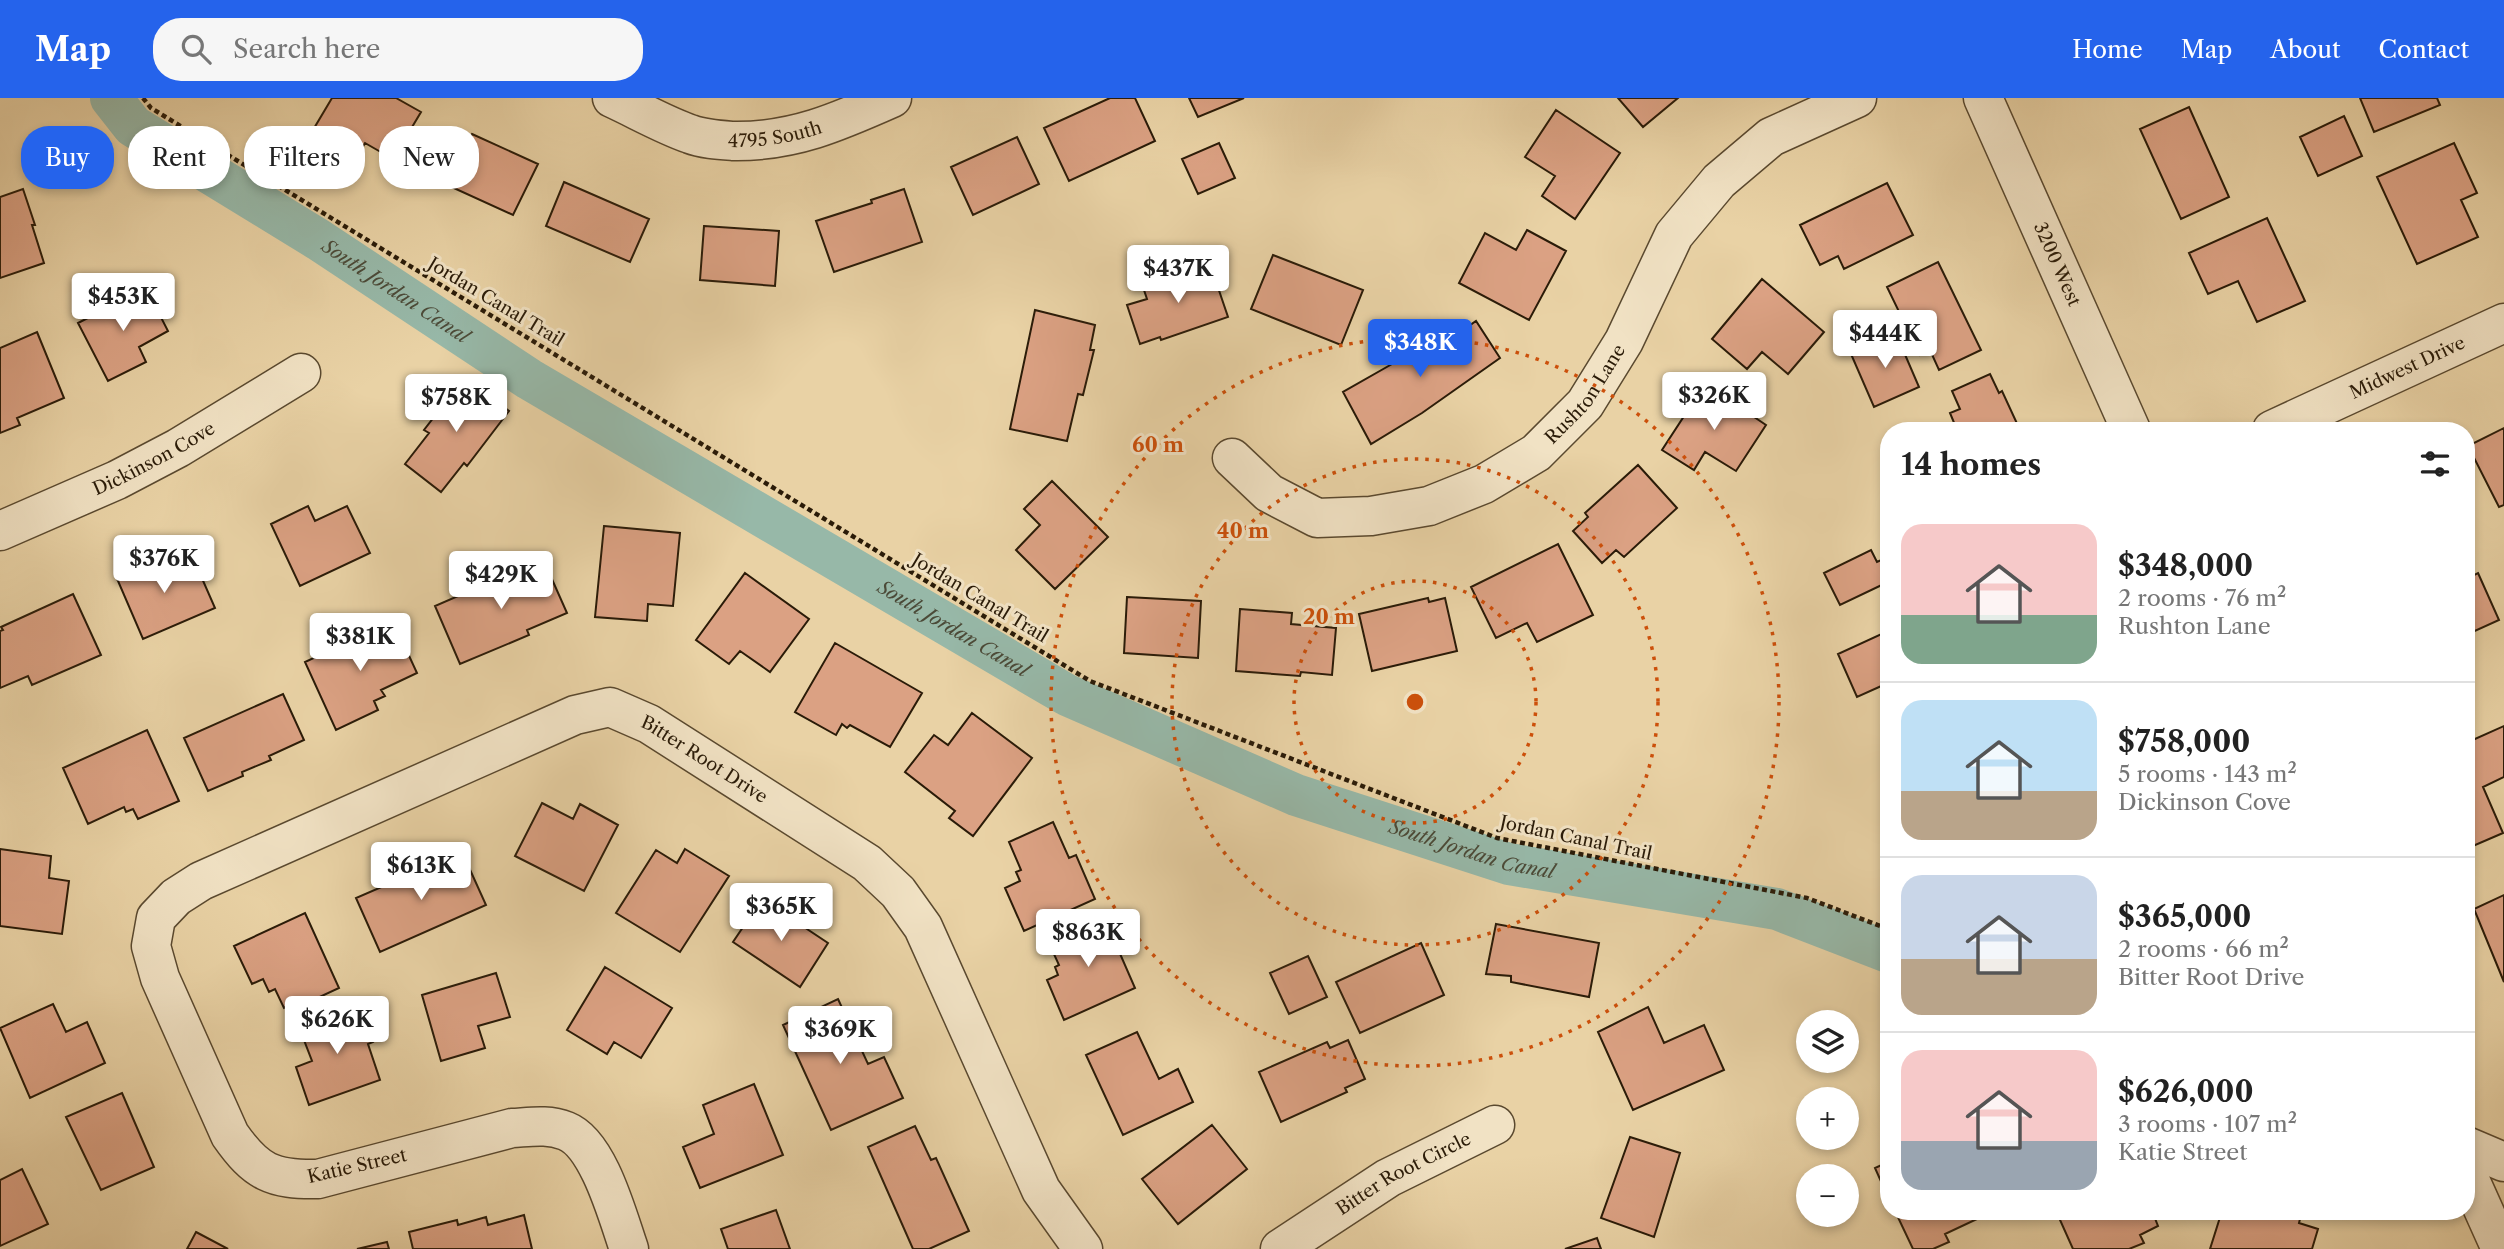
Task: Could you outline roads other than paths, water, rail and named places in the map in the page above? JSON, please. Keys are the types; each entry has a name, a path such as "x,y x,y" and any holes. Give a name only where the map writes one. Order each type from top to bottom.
{"street":[{"name":"4795 South","path":"612,98 692,135 753,141 784,138 828,126 892,98"},
{"name":"Rushton Lane","path":"1232,458 1269,493 1317,518 1371,516 1429,506 1484,484 1536,453 1585,404 1625,341 1674,234 1719,181 1771,137 1857,98"},
{"name":"3200 West","path":"1983,98 2127,422"},
{"name":"Midwest Drive","path":"2289,422 2504,323"},
{"name":"Dickinson Cove","path":"0,531 117,480 178,448 301,373"},
{"name":"Bitter Root Drive","path":"151,946 156,918 176,897 201,881 575,715 610,707 649,724 867,863 898,892 923,927 1041,1190 1083,1249"},
{"name":"Katie Street","path":"151,946 160,978 230,1135 245,1156 264,1171 289,1180 318,1179 512,1128 544,1125 569,1132 590,1152 604,1179 629,1249"},
{"name":"Bitter Root Circle","path":"1280,1249 1388,1178 1495,1125"},
{"path":"2475,1150 2504,1162"},
{"path":"2475,1191 2501,1249"}],"waterway":[{"name":"South Jordan Canal","path":"111,98 133,126 319,240 529,379 1067,695 1296,795 1509,864 1777,909 1880,949"}]}
